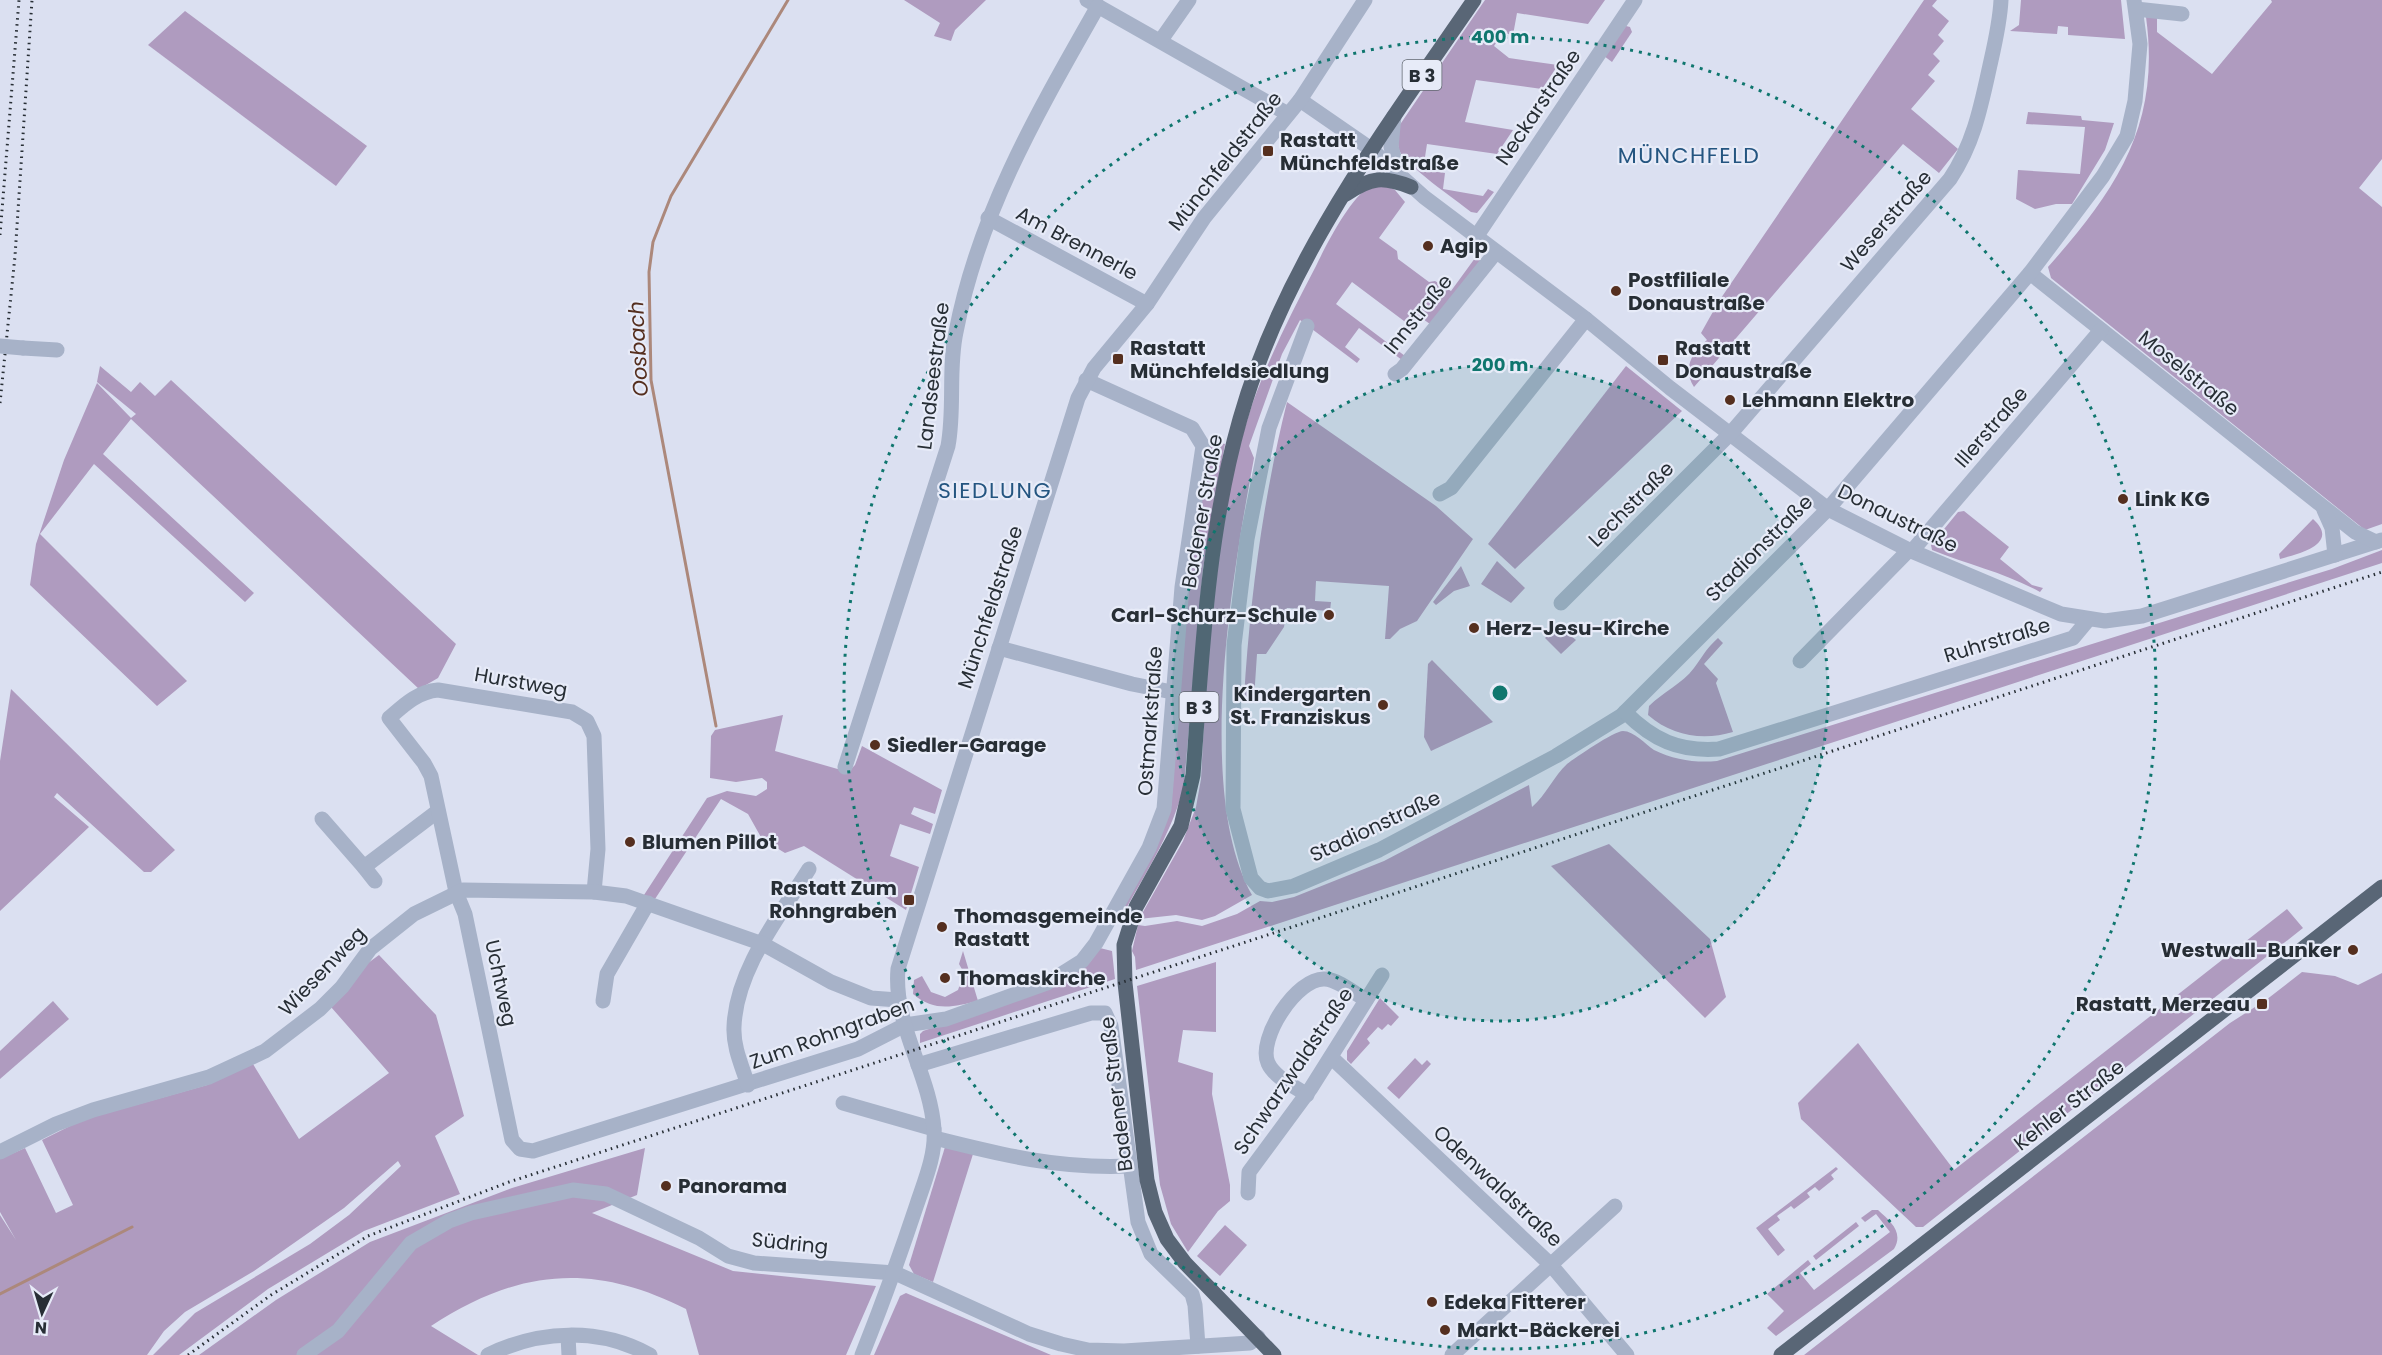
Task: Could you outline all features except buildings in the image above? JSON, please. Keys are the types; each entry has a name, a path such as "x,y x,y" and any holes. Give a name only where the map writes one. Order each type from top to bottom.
{"main road":[{"name":"Badener Straße","path":"1274,1355 1185,1263 1167,1239 1155,1212 1148,1180 1126,998 1124,945 1136,907 1173,842 1188,801 1193,775 1213,552 1229,462 1240,418 1268,340 1288,293 1371,149 1474,0"},
{"path":"1343,196 1359,185 1374,179 1406,182"},
{"name":"Kehler Straße","path":"1780,1355 2382,887"}],"street":[{"path":"1161,40 1189,0"},
{"name":"Münchfeldstraße","path":"934,1133 932,1111 898,1000 896,989 901,957 1086,380 1147,304 1204,218 1300,100 1365,0"},
{"name":"Neckarstraße","path":"1476,237 1635,0"},
{"name":"Weserstraße","path":"1731,434 1963,161 1978,123 1997,33 2001,0"},
{"path":"1092,3 1161,40 1288,114"},
{"name":"Landseestraße","path":"846,766 948,446 953,419 952,359 955,334 970,274 988,219 1022,142 1092,3"},
{"name":"Stadionstraße","path":"1307,326 1269,428 1247,539 1234,645 1233,809 1251,878 1260,888 1268,891 1294,886 1389,845 1547,761 1625,712 1828,509 2030,273 2086,201 2127,136 2140,67 2135,5 2182,14"},
{"name":"Donaustraße","path":"1300,100 1371,149 1406,182 1586,319 1670,388 1828,509 1911,550 2050,610 2088,620"},
{"path":"1394,116 1391,147 1406,182"},
{"name":"Am Brennerle","path":"988,219 1147,304"},
{"name":"Innstraße","path":"1395,374 1402,369 1496,252"},
{"name":"Moselstraße","path":"2030,273 2355,532 2379,541"},
{"path":"1440,494 1451,488 1586,319"},
{"name":"Illerstraße","path":"1800,661 1911,550 2101,330"},
{"path":"0,346 57,350"},
{"name":"Ostmarkstraße","path":"1086,380 1192,428 1201,440 1202,450 1187,542 1172,692 1164,809 1149,848 1096,943"},
{"name":"Lechstraße","path":"1562,603 1731,434"},
{"name":"Moselstraße","path":"2320,505 2329,516 2335,555"},
{"path":"2088,620 2142,616 2379,541"},
{"name":"Ruhrstraße","path":"1625,712 1641,728 1669,744 1698,750 1719,749 2073,638 2088,620"},
{"path":"999,648 1101,677 1172,692"},
{"name":"Hurstweg","path":"389,718 408,701 430,691 438,690 572,712 586,721 594,736 598,849 594,892"},
{"name":"Uchtweg","path":"389,718 424,763 431,776 456,892 465,914 512,1140 520,1149 533,1151"},
{"path":"364,867 438,812"},
{"path":"322,819 375,881"},
{"path":"748,1085 735,1047 733,1028 737,999 763,944 809,869"},
{"name":"Wiesenweg","path":"0,1152 66,1120 209,1077 265,1051 320,1009 342,987 370,949 414,914 456,892 474,889 594,892 648,903 763,944 831,982 871,998 898,1000"},
{"path":"603,1001 608,974 648,903"},
{"name":"Zum Rohngraben","path":"533,1151 858,1049 905,1025 946,1019 1047,983 1082,961 1096,943"},
{"name":"Schwarzwaldstraße","path":"1248,1193 1249,1172 1306,1095 1382,975"},
{"path":"1306,1095 1272,1070 1266,1061 1268,1042 1278,1017 1294,995 1316,980 1335,982 1366,1000"},
{"path":"918,1065 1091,1013 1105,1013 1108,1018 1129,1166 1143,1239 1157,1260 1192,1294 1198,1346"},
{"name":"Odenwaldstraße","path":"1331,1057 1551,1265 1627,1355"},
{"path":"843,1103 1037,1163 1071,1167 1129,1166"},
{"path":"862,1355 895,1274 931,1161 934,1133"},
{"name":"Südring","path":"304,1355 338,1331 411,1243 449,1221 573,1190 606,1194 699,1238 728,1256 745,1261 895,1274 1029,1334 1060,1344 1089,1350 1124,1351 1250,1344 1258,1337"},
{"path":"1452,1355 1615,1206"},
{"path":"488,1355 527,1340 568,1336 604,1338 650,1355"},
{"path":"568,1336 569,1355"}],"shaded area":[{"path":"904,0 986,0 955,30 951,41 934,36 940,23"},
{"path":"1485,0 1605,0 1588,24 1517,13 1513,35 1503,33 1494,46 1509,58 1558,65 1542,89 1476,80 1465,122 1513,130 1497,154 1427,144 1423,170 1445,173 1443,189 1483,196 1488,189 1494,192 1477,213 1471,212 1411,164 1399,150 1398,141 1399,126"},
{"path":"1924,0 1937,0 1932,6 1949,21 1938,35 1944,41 1933,54 1940,61 1928,75 1935,81 1911,109 1958,149 1939,173 1903,144 1694,387 1690,380 1690,361 1707,340 1701,333 1719,301"},
{"path":"2021,0 2121,0 2125,39 2068,35 2068,27 2058,26 2057,34 2010,31 2019,25"},
{"path":"2271,0 2382,0 2382,159 2359,188 2382,207 2382,524 2365,530 2051,278 2048,267 2094,211 2113,183 2128,154 2140,123 2147,91 2149,56 2146,17 2157,18 2157,32 2212,74 2272,2"},
{"path":"185,11 367,146 336,186 148,45"},
{"path":"1626,26 1630,27 1632,32 1612,62 1604,56"},
{"path":"2028,112 2081,116 2082,120 2114,123 2105,150 2072,204 2056,204 2035,209 2016,199 2018,170 2080,174 2085,127 2026,124"},
{"path":"1387,186 1395,190 1405,202 1379,238 1397,251 1398,259 1429,282 1435,281 1451,291 1478,254 1480,261 1430,324 1420,317 1412,327 1352,282 1336,304 1405,356 1402,360 1359,328 1345,347 1360,359 1357,363 1300,320 1282,354 1249,446 1254,458 1237,560 1223,680 1222,741 1225,799 1235,851 1252,895 1215,916 1202,920 1176,915 1139,919 1183,841 1196,807 1201,779 1210,637 1221,541 1229,493 1253,402 1282,333 1339,223 1362,193 1371,187"},
{"path":"100,366 131,392 140,382 155,396 171,380 456,644 438,678 419,689 131,419 103,454 254,593 245,602 94,464 40,534 187,681 157,706 30,585 36,544 64,460 97,383 131,418 136,414 97,382"},
{"path":"1626,366 1682,411 1515,569 1488,544"},
{"path":"1287,402 1436,506 1473,539 1417,621 1400,629 1390,639 1385,639 1389,586 1316,581 1315,601 1331,602 1330,611 1287,608 1284,627 1266,654 1257,654 1254,699 1244,698 1250,623 1264,512"},
{"path":"1208,440 1225,444 1203,569 1184,785 1167,833 1127,907 1124,906 1171,807 1190,567"},
{"path":"1964,511 2009,547 2000,559 2032,585 2043,588 2040,592 2001,574 1932,550 1931,545 1958,512"},
{"path":"2313,519 2320,528 2322,535 2320,541 2306,551 2280,559 2279,554"},
{"path":"2382,550 2382,563 1136,970 1132,951 1138,925 1177,921 1202,926 1237,914 1260,901 1272,902 1294,897 1384,861 1529,785 1532,807 1567,764 1618,732 1631,733 1654,750 1669,756 1701,762 1717,761 2332,569"},
{"path":"1497,561 1525,588 1511,603 1481,584"},
{"path":"1461,566 1470,586 1454,591 1436,605 1433,602"},
{"path":"1558,625 1576,640 1561,654 1545,638"},
{"path":"1718,638 1723,643 1704,664 1718,679 1716,683 1733,732 1710,736 1688,735 1667,728 1648,715 1649,706 1689,674"},
{"path":"1432,660 1493,722 1431,751 1424,737 1428,664"},
{"path":"11,689 175,850 151,872 144,872 57,793 54,797 89,827 0,911 0,761"},
{"path":"783,715 775,751 848,772 855,765 862,746 942,790 935,814 914,807 911,814 933,824 930,834 900,824 890,856 919,867 906,910 804,846 785,853 762,839 748,814 721,799 655,899 644,895 707,798 727,791 756,796 767,789 767,782 762,778 736,782 710,778 711,736 715,730"},
{"path":"1609,844 1710,939 1726,997 1705,1018 1551,866"},
{"path":"2287,909 2303,928 1923,1227 1916,1227 1801,1119 1798,1103 1858,1043 1954,1170"},
{"path":"1100,948 1112,951 1115,979 920,1043 920,1034 923,1031 1057,986 1090,962"},
{"path":"963,951 978,1001 944,1007 928,1004 913,994 914,980 922,976 931,992 945,997 958,990 964,973 959,964"},
{"path":"379,955 436,1015 464,1116 435,1136 460,1194 364,1231 268,1289 179,1355 153,1355 195,1313 310,1244 349,1215 401,1166 398,1161 344,1208 254,1271 185,1312 164,1331 147,1355 0,1355 0,1215 16,1240 0,1212 0,1159 25,1148 56,1213 73,1205 42,1140 82,1120 207,1085 253,1064 299,1139 389,1073 331,1007 364,966"},
{"path":"1216,962 1216,1032 1183,1030 1178,1062 1213,1073 1212,1094 1230,1185 1230,1201 1218,1211 1188,1252 1171,1224 1160,1185 1137,986"},
{"path":"2302,972 2335,976 2358,985 2382,973 2382,1355 1804,1355 2230,1023 2266,1000"},
{"path":"1380,998 1399,1017 1391,1026 1388,1024 1382,1030 1378,1027 1367,1039 1370,1043 1351,1064 1347,1060 1347,1051"},
{"path":"53,1001 69,1019 0,1079 0,1051"},
{"path":"1415,1058 1422,1065 1427,1060 1431,1064 1399,1099 1387,1088"},
{"path":"945,1147 973,1154 933,1282 914,1274 909,1265"},
{"path":"645,1148 637,1195 592,1213 733,1271 876,1286 846,1355 699,1355 686,1309 652,1294 619,1284 587,1279 556,1278 525,1283 494,1293 463,1307 431,1326 478,1355 199,1355 276,1300 370,1242 512,1188"},
{"path":"1836,1167 1838,1169 1831,1175 1834,1179 1819,1191 1815,1187 1807,1193 1810,1197 1794,1209 1791,1206 1777,1216 1780,1220 1768,1229 1785,1250 1778,1256 1756,1228"},
{"path":"1872,1210 1878,1210 1894,1227 1897,1243 1894,1249 1776,1336 1767,1328 1784,1311 1767,1294 1808,1260 1811,1264 1800,1273 1814,1290 1890,1232 1876,1214 1865,1222 1861,1218"},
{"path":"1856,1222 1859,1226 1816,1260 1813,1256"},
{"path":"1225,1225 1247,1245 1220,1276 1197,1256"},
{"path":"906,1293 1051,1355 874,1355 900,1296"}],"waterway":[{"name":"Oosbach","path":"716,726 651,380 649,272 653,242 671,196 788,0"},
{"name":"Oosbach","path":"0,1294 132,1227"}],"railway":[{"path":"0,235 19,0"},
{"path":"0,403 15,256 32,0"},
{"path":"188,1355 271,1295 368,1236 509,1182 2382,572"}],"place":[{"name":"Rastatt Münchfeldstraße","path":"1268,151"},
{"name":"Agip","path":"1428,246"},
{"name":"Postfiliale Donaustraße","path":"1616,291"},
{"name":"Rastatt Münchfeldsiedlung","path":"1118,359"},
{"name":"Rastatt Donaustraße","path":"1663,360"},
{"name":"Lehmann Elektro","path":"1730,400"},
{"name":"Link KG","path":"2123,499"},
{"name":"Carl-Schurz-Schule","path":"1329,615"},
{"name":"Herz-Jesu-Kirche","path":"1474,628"},
{"name":"Kindergarten St. Franziskus","path":"1383,705"},
{"name":"Siedler-Garage","path":"875,745"},
{"name":"Blumen Pillot","path":"630,842"},
{"name":"Rastatt Zum Rohngraben","path":"909,900"},
{"name":"Thomasgemeinde Rastatt","path":"942,927"},
{"name":"Westwall-Bunker","path":"2353,950"},
{"name":"Thomaskirche","path":"945,978"},
{"name":"Rastatt, Merzeau","path":"2262,1004"},
{"name":"Panorama","path":"666,1186"},
{"name":"Edeka Fitterer","path":"1432,1302"},
{"name":"Markt-Bäckerei","path":"1445,1330"}],"district":[{"name":"MÜNCHFELD","path":"1689,155"},
{"name":"SIEDLUNG","path":"995,490"}]}
